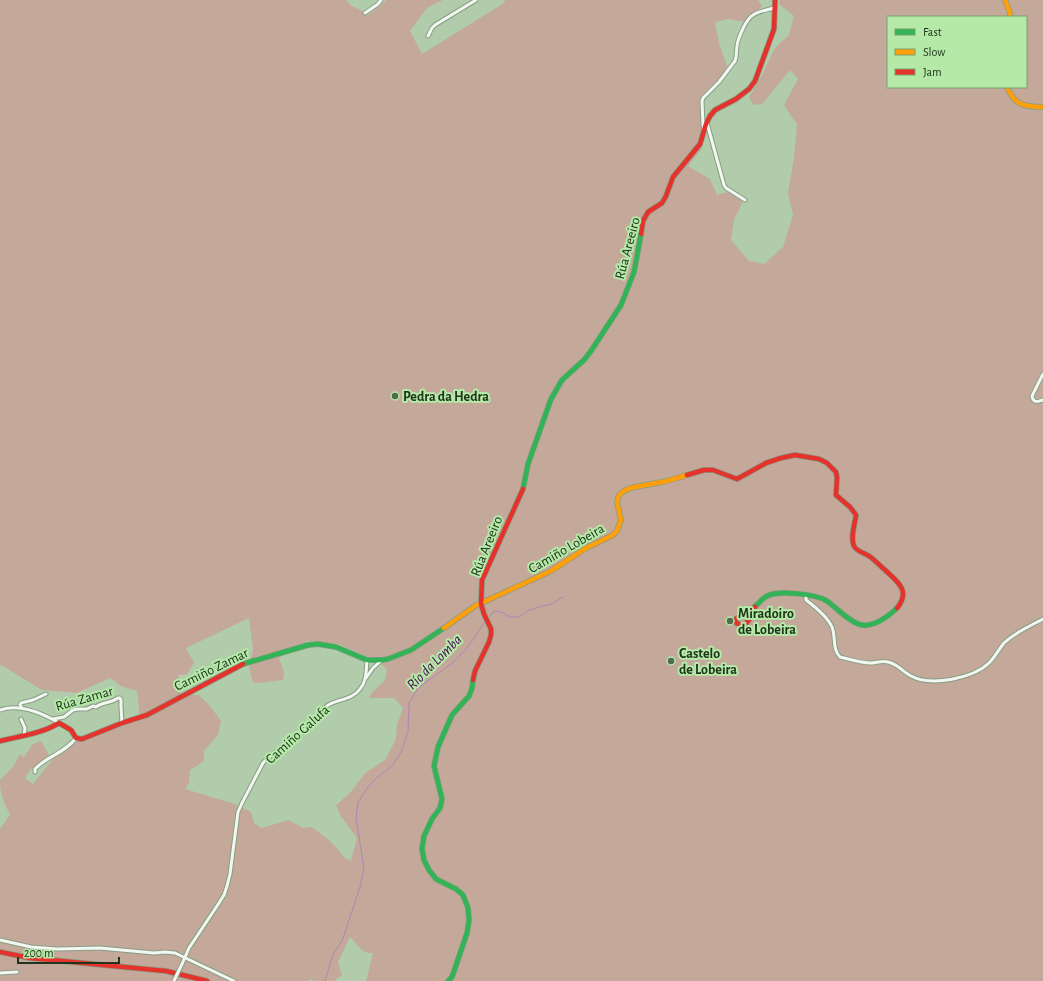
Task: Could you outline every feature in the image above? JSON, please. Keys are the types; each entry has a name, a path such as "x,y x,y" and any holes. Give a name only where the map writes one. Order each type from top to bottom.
{"main road":[{"name":"Rúa Areeiro","path":"448,981 452,976 467,933 469,920 468,908 463,895 456,889 436,879 424,860 422,849 424,836 432,819 440,808 442,799 434,766 438,747 452,715 471,692 476,671 491,635 491,629 481,604 482,580 522,491 528,464 551,399 562,380 592,351 621,305 634,272 643,222 648,212 662,203 673,177 700,144 704,129 710,116 715,110 736,99 749,89 756,81 774,29 775,0"},
{"path":"1005,0 1010,16"},
{"path":"1007,88 1009,95 1017,102 1028,106 1043,107"},
{"name":"Camiño Lobeira","path":"481,604 551,571 586,548 612,535 617,531 621,520 617,502 619,495 630,488 667,481 704,470 712,470 727,476 738,478 766,463 795,455 819,459 827,463 836,472 836,495 850,507 856,515 853,538 855,548 872,558 897,581 902,588 903,595 900,605 894,612 870,625 864,626 858,625 822,598 812,595 772,594 768,595 755,607 735,620 736,624 744,625 748,623 755,607"},
{"name":"Camiño Zamar","path":"122,723 150,713 246,662 308,645 318,644 336,647 367,660 388,659 411,650 456,618 481,604"},
{"name":"Rúa Zamar","path":"0,741 36,733 49,729 59,723 74,732 76,738"},
{"path":"76,738 82,739 122,723"},
{"path":"0,952 30,958 166,971 207,981"}],"street":[{"path":"365,13 378,4 381,0"},
{"path":"428,36 435,25 476,0"},
{"name":"Rúa Areeiro","path":"704,129 703,98 719,82 735,61 737,45 744,26 753,14 774,8"},
{"path":"707,122 724,185 726,188 745,200"},
{"path":"1043,374 1032,396 1032,399 1037,402 1043,400"},
{"path":"806,595 806,600 831,624 835,648 840,657 871,663 884,661 897,665 911,676 924,680 949,680 966,676 989,663 1012,636 1043,619"},
{"path":"366,678 367,660"},
{"name":"Camiño Galufa","path":"174,981 189,948 224,895 230,874 238,812 263,763 309,726 322,710 330,704 358,692 373,668 382,660"},
{"name":"Rúa Zamar","path":"22,708 20,705 21,703 33,700 46,694"},
{"name":"Rúa Zamar","path":"52,719 64,717 73,710 87,709 93,706 96,707 103,703 120,698 122,723"},
{"path":"0,710 6,708 22,708 31,710 59,723"},
{"path":"21,719 25,728 24,735"},
{"path":"35,772 35,769 38,766 54,755 60,753 76,738"},
{"path":"0,940 32,947 57,949 100,948 154,953 175,953 234,981"},
{"path":"0,973 17,972"}],"shaded area":[{"path":"0,0 346,0 352,6 369,14 386,0 443,0 427,8 410,31 422,54 504,3 505,0 758,0 762,6 748,22 727,19 715,22 719,43 728,69 701,96 704,138 701,150 688,166 710,179 717,195 728,192 743,201 734,220 731,240 749,261 764,264 783,247 793,215 788,193 794,157 797,124 784,105 798,79 790,70 762,104 753,105 749,97 775,48 789,35 794,16 779,4 780,0 1043,0 1043,981 366,981 373,953 366,952 360,948 350,937 338,962 342,975 334,981 314,981 310,979 309,981 0,981 0,829 10,815 4,802 0,780 13,767 20,754 24,757 33,744 41,741 49,755 30,770 25,778 33,784 53,759 72,746 76,738 110,729 140,717 137,691 121,686 110,678 77,693 42,690 1,665 0,666","holes":["249,618 253,649 249,667 253,683 283,680 284,672 279,658 307,641 339,644 379,662 387,669 385,680 372,692 369,698 394,698 403,708 397,724 396,739 385,760 365,773 350,793 336,805 340,815 357,838 351,860 346,859 330,841 312,827 303,828 288,820 262,828 254,823 251,812 232,803 185,789 189,783 190,770 204,761 204,751 218,735 221,721 210,706 199,695 182,695 178,690 179,675 187,674 194,663 186,648"]}],"waterway":[{"name":"Río da Lomba","path":"490,616 494,611 501,612 510,617 519,617 528,611 551,604 563,597"},
{"name":"Río da Lomba","path":"325,981 333,954 342,941 360,887 364,868 356,818 358,802 374,780 393,765 401,752 408,732 409,703 418,688 451,664 466,649 484,623"}],"traffic: fast":[{"path":"523,489 528,464 551,399 562,380 584,360 591,351 621,305 634,272 641,234"},
{"path":"753,608 765,597 772,594 788,593 815,596 827,601 857,624 862,625 876,623 897,608"},
{"path":"243,664 308,645 318,644 336,647 367,660 388,659 411,650 444,628"},
{"path":"448,981 452,977 467,933 469,920 468,908 463,895 456,889 436,879 424,860 422,849 424,836 432,819 440,808 442,799 434,766 438,747 452,715 469,696 473,680"}],"traffic: slow":[{"path":"1005,0 1010,16"},
{"path":"1008,88 1013,98 1021,104 1043,107"},
{"path":"444,628 475,606 551,571 586,548 613,535 617,531 621,520 617,502 619,495 624,491 630,488 667,481 687,475"}],"traffic: jam":[{"path":"641,234 643,221 648,212 662,203 673,177 700,144 710,116 715,110 736,99 749,89 755,81 774,29 775,0"},
{"path":"687,475 704,470 713,470 737,479 766,463 795,455 819,459 827,463 836,472 836,495 850,507 856,515 852,539 855,548 873,559 901,587 903,597 897,608"},
{"path":"473,680 475,671 491,635 491,629 481,604 482,580 523,489"},
{"path":"753,608 737,618 735,622 742,625 745,624 750,618 755,607"},
{"path":"0,741 38,732 59,723 71,730 76,738 82,739 147,715 243,664"},
{"path":"0,952 30,958 166,971 207,981"}],"place":[{"name":"Pedra da Hedra","path":"395,396"},
{"name":"Miradoiro de Lobeira","path":"730,621"},
{"name":"Castelo de Lobeira","path":"671,661"}]}
